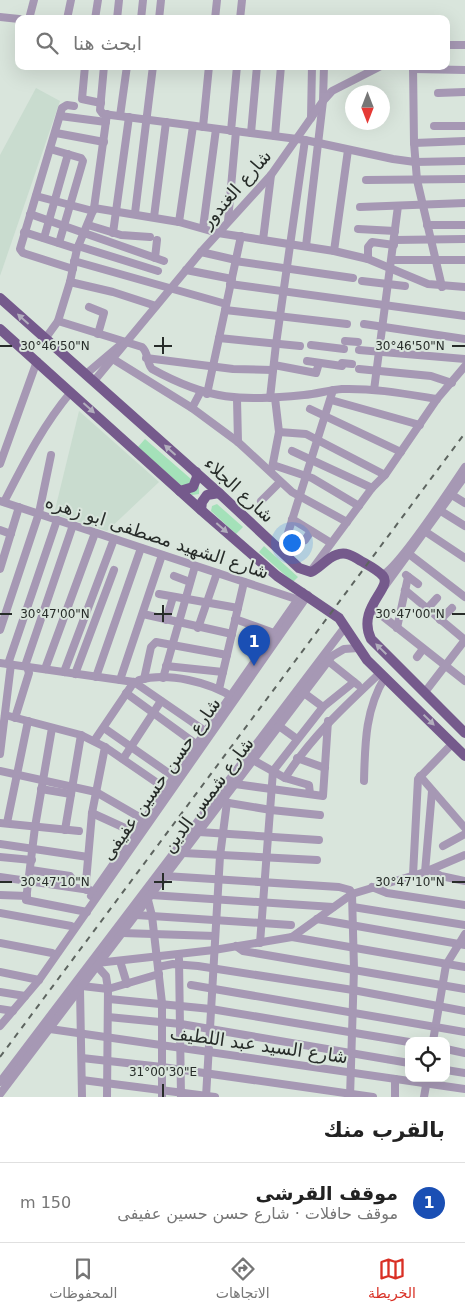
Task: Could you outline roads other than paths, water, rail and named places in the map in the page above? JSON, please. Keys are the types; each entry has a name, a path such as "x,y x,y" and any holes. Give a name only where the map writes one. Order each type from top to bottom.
{"main road":[{"name":"شارع الجلاء","path":"0,298 220,493 301,570 311,572"},
{"path":"0,329 201,510 278,576 303,597 339,618 358,648 465,756"},
{"path":"180,491 189,490 193,487 197,477 196,472"},
{"path":"201,510 202,502 207,495 220,493"},
{"path":"311,572 332,557 345,553 354,556 382,575 385,580 385,586 370,607 367,618 369,634 375,643 465,731"},
{"path":"385,677 398,676 401,668"},
{"path":"405,697 410,688 422,689"}],"street":[{"path":"30,15 34,0"},
{"path":"68,15 71,0"},
{"path":"96,15 98,0"},
{"path":"118,15 120,0"},
{"path":"141,15 143,0"},
{"path":"160,15 162,0"},
{"path":"215,15 217,0"},
{"path":"240,15 242,0"},
{"path":"0,18 15,19"},
{"path":"450,45 465,45"},
{"path":"450,69 465,70"},
{"path":"85,70 82,99 101,103"},
{"path":"45,339 58,321 78,248 93,209 104,142 105,117 100,110 104,70"},
{"path":"114,234 127,70"},
{"path":"135,213 152,70"},
{"path":"204,127 210,70"},
{"path":"228,222 237,70"},
{"path":"251,133 257,70"},
{"path":"276,136 281,70"},
{"path":"311,118 312,70"},
{"path":"306,246 323,100 324,70"},
{"name":"شارع الغندور","path":"90,377 124,343 201,252 271,175 301,139 311,118 323,100 332,91 372,70"},
{"path":"413,70 414,162 434,260 442,287"},
{"path":"438,93 465,92"},
{"path":"74,106 64,106 60,116 24,232 20,247 21,252 169,290 226,307 280,317 348,324"},
{"path":"60,116 124,117 301,139 414,162 465,161"},
{"path":"154,217 166,122"},
{"path":"179,222 193,126"},
{"path":"434,126 465,126"},
{"path":"203,228 216,129"},
{"path":"56,133 104,142"},
{"path":"271,468 279,432 273,398 273,368 290,244 301,139"},
{"path":"414,143 465,142"},
{"path":"50,149 81,158 83,163 59,243"},
{"path":"334,251 348,150"},
{"path":"44,238 68,154"},
{"path":"263,240 271,175"},
{"path":"366,180 465,179"},
{"path":"36,196 71,206 135,213 179,222 218,233 334,251 368,259 421,282 442,287 465,287"},
{"path":"360,207 465,204"},
{"path":"374,390 390,284 398,206"},
{"path":"30,214 164,261"},
{"path":"88,224 114,234 150,238"},
{"path":"427,225 465,225"},
{"path":"358,229 395,231"},
{"path":"24,232 158,271"},
{"path":"130,250 132,236"},
{"path":"192,408 204,392 213,367 241,236"},
{"path":"142,254 150,238"},
{"path":"150,238 155,258"},
{"path":"368,259 368,247 372,242 465,239"},
{"path":"201,252 286,269 353,278"},
{"path":"392,260 465,260"},
{"path":"186,270 283,292 465,315"},
{"path":"362,280 405,286"},
{"path":"70,282 113,292 156,306"},
{"path":"89,307 104,313 98,334"},
{"path":"58,321 124,343 142,347 152,369 204,392 237,399 273,398 333,390 374,390 437,399"},
{"path":"364,324 465,339"},
{"path":"219,338 300,346"},
{"path":"345,340 380,352 465,359"},
{"name":"شارع الغندور","path":"90,377 113,359 124,343"},
{"path":"311,346 344,349"},
{"path":"146,358 213,367 273,368 316,373 319,363"},
{"path":"113,359 192,408 271,468 280,482 300,496 347,522"},
{"path":"0,464 37,361"},
{"path":"307,361 431,376 452,383"},
{"path":"311,572 372,488 385,475 437,399 465,366"},
{"path":"282,552 333,390"},
{"path":"2,501 39,435 54,412 71,392"},
{"path":"237,399 238,442"},
{"path":"330,400 420,425"},
{"path":"310,409 401,452"},
{"path":"279,432 301,433 385,475"},
{"path":"292,451 312,458 372,488"},
{"path":"0,630 38,514 51,455"},
{"path":"382,575 389,571 405,551 465,467"},
{"path":"271,468 306,476 359,506"},
{"path":"385,586 464,478"},
{"path":"261,501 280,482"},
{"path":"452,495 465,503"},
{"name":"شارع الشهيد مصطفى ابو زهره","path":"2,501 244,582 303,597"},
{"path":"0,567 3,550 11,534 20,507"},
{"path":"440,512 465,526"},
{"path":"292,519 331,543"},
{"path":"8,727 10,716 6,664 57,520"},
{"path":"0,754 10,716 29,673 26,663 73,525"},
{"path":"0,530 11,534"},
{"path":"305,540 311,531"},
{"path":"426,532 465,558"},
{"path":"45,670 95,533"},
{"path":"64,672 114,539"},
{"path":"96,677 142,548"},
{"path":"409,554 465,597"},
{"path":"120,680 162,555"},
{"path":"163,678 195,566"},
{"path":"398,569 418,584"},
{"path":"75,674 114,570"},
{"path":"198,628 217,573"},
{"path":"174,576 190,582"},
{"path":"396,628 408,577"},
{"path":"219,689 244,582"},
{"path":"405,590 465,640 445,666 422,689"},
{"path":"33,592 48,597"},
{"path":"159,594 238,608"},
{"path":"166,620 173,596"},
{"name":"شارع حسن حسين عفيفى","path":"232,698 274,633 303,597"},
{"name":"شارع حسن حسين عفيفى","path":"0,1019 36,979 303,597"},
{"path":"427,609 437,598"},
{"path":"370,607 465,681"},
{"path":"440,620 452,608"},
{"path":"143,614 198,628 232,634"},
{"path":"235,619 274,633"},
{"name":"شارع شمس الدين","path":"0,1094 50,1029 96,964 122,934 199,832 345,627"},
{"path":"144,678 152,645 158,642 227,655"},
{"name":"شارع شمس الدين","path":"0,1082 96,964 328,661 340,650 358,648"},
{"path":"417,657 423,649"},
{"path":"328,661 363,689"},
{"path":"6,664 134,682 208,733"},
{"path":"166,666 223,672"},
{"path":"284,778 297,758 328,721 363,689 385,677"},
{"path":"364,780 367,722 374,696 385,677"},
{"path":"94,741 134,682 144,678 186,681 219,689 232,698"},
{"path":"260,943 273,771 296,739 323,707 354,682"},
{"path":"126,694 196,744"},
{"path":"304,694 323,707"},
{"path":"123,759 162,701"},
{"path":"10,716 81,735 94,741 168,790"},
{"path":"28,721 17,774 3,823 79,831"},
{"path":"235,784 322,796 328,721"},
{"path":"279,726 296,739"},
{"path":"28,899 35,827 52,728"},
{"path":"104,728 176,778"},
{"name":"شارع حسن حسين عفيفى","path":"176,778 196,744 208,733"},
{"path":"65,830 81,735"},
{"path":"413,875 416,789 420,776 453,743"},
{"path":"0,877 91,890 88,857 92,813 105,747"},
{"path":"297,758 325,768"},
{"path":"253,760 284,778 309,785 310,794"},
{"path":"0,771 72,785 96,792 146,821"},
{"path":"420,776 465,828"},
{"path":"41,789 71,794"},
{"path":"428,871 432,791"},
{"path":"206,1096 220,856 223,833 221,801 270,810 320,815"},
{"path":"92,813 137,834"},
{"path":"199,832 318,840"},
{"name":"شارع حسن حسين عفيفى","path":"36,979 71,926 84,911 91,890 137,834"},
{"path":"442,846 465,834"},
{"path":"0,844 88,857"},
{"path":"183,853 317,860"},
{"path":"292,937 352,894 428,871 465,855"},
{"path":"0,857 32,860"},
{"path":"31,870 70,876 72,887"},
{"path":"428,871 440,876 465,881"},
{"path":"165,876 345,887 352,894 354,969 350,1095"},
{"path":"372,887 387,893 465,905"},
{"path":"0,895 84,911"},
{"path":"162,1093 162,1003 149,897 218,899 333,908"},
{"path":"353,907 465,925"},
{"path":"0,913 71,926"},
{"path":"136,915 291,925"},
{"path":"317,919 462,945"},
{"path":"122,934 215,936"},
{"path":"434,1037 446,964 462,945 465,934"},
{"path":"96,964 214,950 292,937 354,946 465,967"},
{"path":"0,943 52,953"},
{"path":"236,946 242,950 465,989"},
{"path":"179,954 181,1094"},
{"path":"120,961 127,984"},
{"path":"96,964 106,976 109,999 106,1097"},
{"path":"82,1097 81,987 108,989 127,984 159,970 180,964 353,990 465,1011"},
{"path":"0,972 36,979"},
{"path":"191,985 465,1032"},
{"path":"0,992 23,995"},
{"path":"109,999 211,1009 405,1041"},
{"name":"شارع حسن حسين عفيفى","path":"0,1026 7,1010"},
{"path":"108,1017 181,1024 405,1062"},
{"name":"شارع السيد عبد اللطيف","path":"50,1029 405,1080"},
{"path":"450,1050 465,1053"},
{"path":"82,1058 162,1067 373,1097"},
{"path":"450,1071 465,1073"},
{"path":"395,1097 396,1079"},
{"path":"82,1080 162,1093 215,1097"},
{"path":"424,1097 427,1082"},
{"name":"شارع السيد عبد اللطيف","path":"432,1082 465,1089"}],"railway":[{"path":"0,1057 465,433"}],"place":[{"name":"موقف القرشى","path":"254,666"}]}
